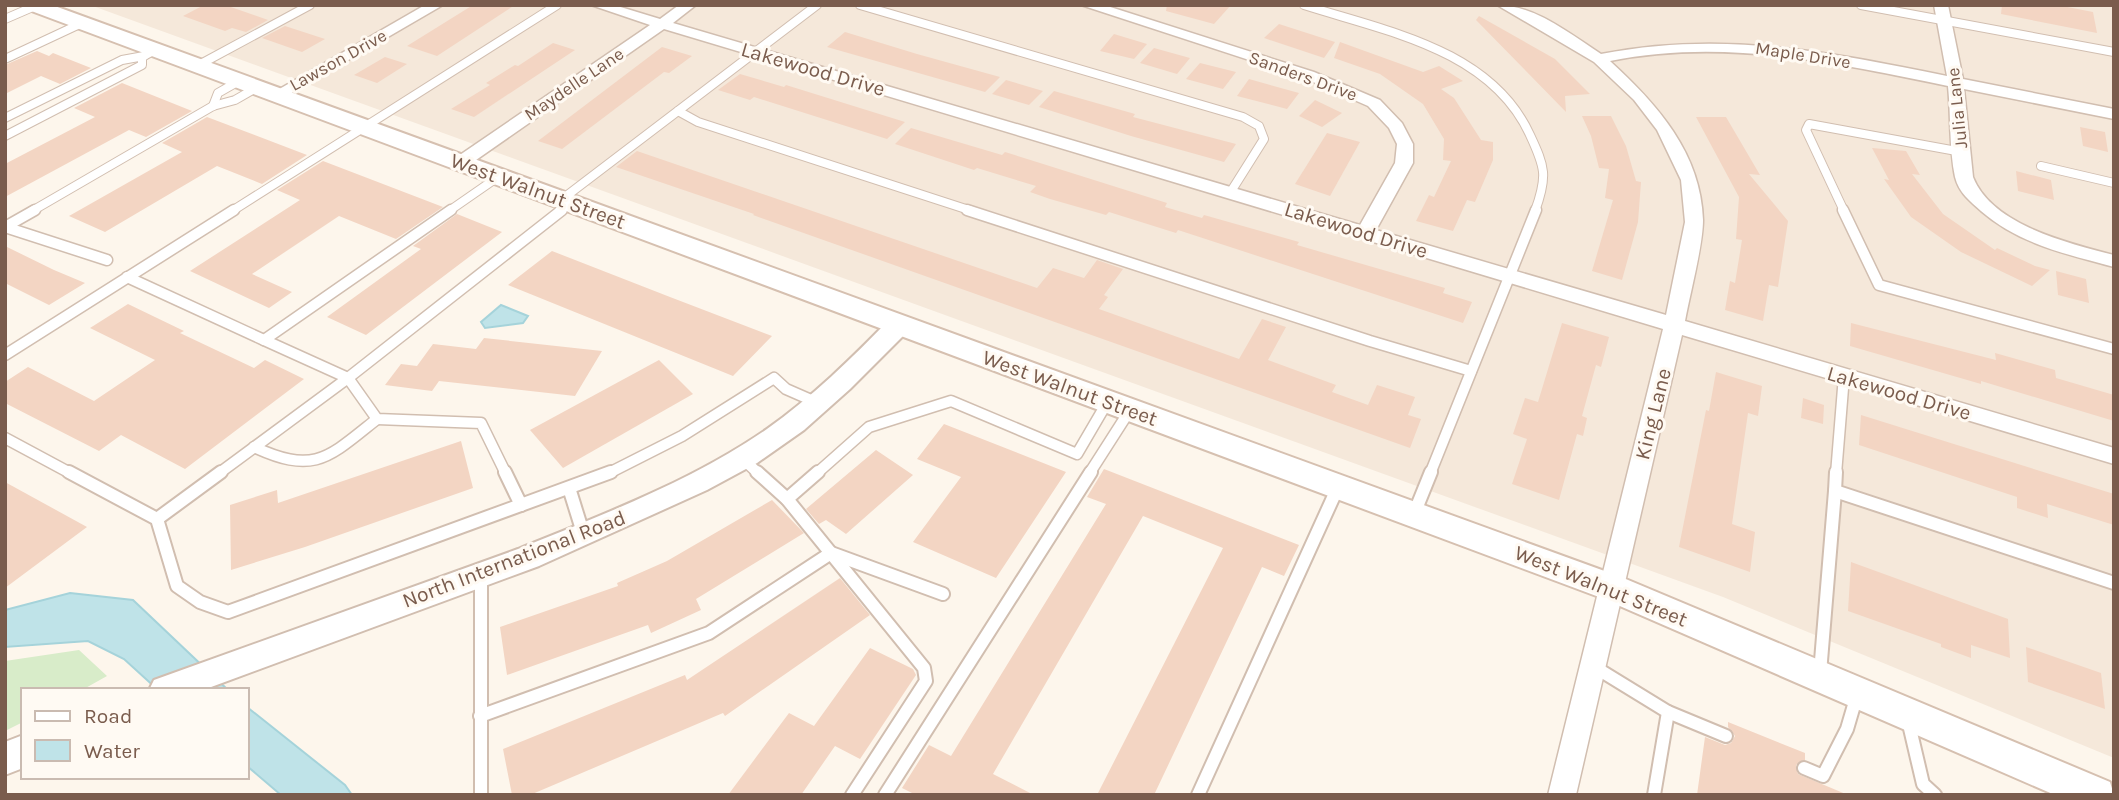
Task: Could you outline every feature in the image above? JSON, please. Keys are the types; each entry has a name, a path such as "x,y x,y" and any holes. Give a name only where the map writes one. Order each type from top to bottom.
{"main road":[{"name":"West Walnut Street","path":"34,6 82,23 150,53 197,66 1610,587 2097,795"}],"street":[{"name":"Lawson Drive","path":"257,88 436,5"},
{"name":"Lakewood Drive","path":"598,5 2114,456"},
{"name":"Maydelle Lane","path":"460,163 689,5"},
{"name":"Sanders Drive","path":"1088,5 1309,75 1374,103 1396,126 1405,144 1404,163 1365,233"},
{"path":"1504,5 1543,24 1599,59"},
{"name":"Julia Lane","path":"1943,13 1956,82 1964,177 1970,192 1983,205 2025,233 2064,248 2114,261"},
{"name":"Maple Drive","path":"1599,59 1641,49 1752,46 1814,54 2114,114"},
{"name":"King Lane","path":"1562,795 1674,325 1694,222 1690,180 1665,129 1640,97 1599,59"},
{"name":"North International Road","path":"170,688 584,536 742,458 776,437 818,403 900,325"},
{"path":"5,759 21,752"}],"lane":[{"path":"197,66 310,5"},
{"path":"5,355 557,5"},
{"path":"157,519 348,378 678,111 817,5"},
{"path":"860,5 1243,117 1259,126 1265,139 1230,193"},
{"path":"1304,5 1421,42 1461,62 1498,87 1523,119 1545,167 1538,203 1511,276 1414,514"},
{"path":"1861,5 1943,13 2114,52"},
{"path":"5,19 34,6"},
{"path":"5,59 82,23"},
{"path":"5,118 122,60 150,53"},
{"path":"5,136 142,65 150,53"},
{"path":"213,106 218,93 257,88"},
{"path":"5,227 213,106 235,100 257,88"},
{"path":"678,111 698,122 1471,371"},
{"path":"1962,152 1821,125 1809,124 1806,130 1879,285 2114,349"},
{"path":"2041,166 2114,183"},
{"path":"264,340 498,177"},
{"path":"5,227 107,260"},
{"path":"127,277 348,378 377,419"},
{"path":"1819,676 1844,376"},
{"path":"5,438 157,519 177,586 200,601 228,612 521,505 570,491 630,466 684,437 774,379 786,389 818,403"},
{"path":"787,499 869,427 951,401 1077,454 1119,406"},
{"path":"886,795 1119,406"},
{"path":"254,447 293,463 309,461 335,452 377,419 481,423 521,505"},
{"path":"742,458 787,499 924,668 926,681 852,795"},
{"path":"1198,795 1338,486"},
{"path":"570,491 584,536"},
{"path":"1835,491 2114,583"},
{"path":"831,553 943,594"},
{"path":"480,716 709,632 831,553"},
{"path":"481,575 481,795"},
{"path":"1592,666 1668,712 1726,736"},
{"path":"1804,768 1823,776 1847,729 1858,693"},
{"path":"1654,795 1668,712"},
{"path":"1907,714 1923,784 1935,795"}],"shaded area":[{"path":"90,5 2114,5 2114,758 1723,597"}],"green space":[{"path":"79,650 107,676 86,688 21,688 21,723 5,731 5,661"}],"water":[{"path":"501,305 528,316 523,323 485,328 481,322"},
{"path":"70,593 133,600 226,688 156,688 124,659 88,641 5,647 5,610"},
{"path":"248,708 345,785 352,795 281,795 248,767"}],"building":[{"path":"204,5 225,5 268,20 246,32 232,28 225,31 183,16"},
{"path":"473,5 515,5 437,56 407,46"},
{"path":"1167,5 1231,5 1214,24 1166,11"},
{"path":"2002,5 2057,5 2093,12 2097,33 2001,14"},
{"path":"1479,16 1555,59 1590,94 1565,96 1566,112 1476,20"},
{"path":"1279,24 1335,42 1324,58 1264,38"},
{"path":"285,26 325,39 302,52 262,38"},
{"path":"845,32 1000,77 985,92 827,47"},
{"path":"1114,34 1147,44 1134,59 1100,51"},
{"path":"1340,42 1423,72 1439,66 1463,81 1441,89 1454,98 1481,140 1493,142 1493,160 1475,202 1467,200 1453,231 1416,221 1429,195 1434,197 1451,161 1443,160 1444,139 1423,104 1380,74 1334,58"},
{"path":"553,43 575,50 474,117 451,109 490,85 486,83"},
{"path":"662,47 692,56 669,73 664,72 562,149 538,141"},
{"path":"1154,48 1190,58 1177,74 1140,63"},
{"path":"37,51 49,56 53,53 91,68 60,84 41,76 5,94 5,65"},
{"path":"385,57 407,64 377,83 354,75"},
{"path":"1200,63 1236,72 1223,89 1186,79"},
{"path":"740,74 784,87 786,85 905,122 887,139 754,97 750,100 718,90"},
{"path":"1249,79 1299,93 1287,109 1237,96"},
{"path":"1006,80 1043,91 1029,105 992,94"},
{"path":"122,83 192,111 146,137 129,130 5,197 5,164 95,117 74,108"},
{"path":"1054,91 1135,114 1133,117 1236,144 1224,162 1039,107"},
{"path":"1315,100 1342,113 1322,127 1299,116"},
{"path":"1582,116 1611,116 1626,146 1636,181 1641,182 1638,222 1622,280 1592,271 1613,200 1605,198 1609,169 1599,168 1591,136"},
{"path":"207,117 307,155 262,184 217,166 105,232 69,216 182,152 162,143"},
{"path":"1696,117 1726,117 1760,175 1749,174 1788,221 1778,287 1769,285 1763,321 1725,310 1730,281 1735,283 1742,240 1736,239 1739,197"},
{"path":"2080,127 2105,132 2108,152 2083,146"},
{"path":"911,128 1002,155 1005,152 1167,203 1165,207 1202,218 1204,215 1299,242 1297,245 1445,288 1443,293 1472,302 1463,323 1178,230 1176,233 1109,212 1106,215 1050,199 1030,192 1036,186 977,168 974,170 895,144"},
{"path":"1327,133 1360,142 1330,196 1295,184"},
{"path":"1872,148 1906,151 1920,175 1912,174 1943,214 1995,250 1997,248 2050,270 2032,286 1961,252 1911,217 1884,179 1889,180"},
{"path":"637,151 1037,288 1053,268 1084,278 1097,260 1123,269 1104,295 1108,297 1099,309 1239,359 1262,319 1286,327 1268,360 1336,385 1332,392 1368,405 1377,385 1415,397 1408,415 1421,419 1410,448 616,167"},
{"path":"323,161 443,207 396,239 339,216 252,274 292,292 269,308 190,271 300,200 277,190"},
{"path":"2016,171 2051,180 2054,200 2018,191"},
{"path":"457,214 502,232 366,335 327,317 421,249 413,246"},
{"path":"5,246 85,283 49,305 5,283"},
{"path":"552,251 772,336 733,376 508,285"},
{"path":"2056,271 2086,279 2089,303 2058,295"},
{"path":"128,304 184,331 180,333 254,368 265,360 304,379 185,469 121,435 99,451 5,403 5,382 28,367 94,401 155,360 90,328"},
{"path":"1562,323 1609,337 1601,367 1596,365 1582,416 1587,418 1583,436 1577,434 1559,500 1512,484 1527,439 1513,434 1525,398 1538,402"},
{"path":"1851,323 1996,360 1995,353 2055,370 2056,378 2114,395 2114,421 1981,381 1981,384 1850,346"},
{"path":"484,338 602,351 575,396 439,381 432,391 385,385 401,364 417,366 433,344 476,349"},
{"path":"659,360 693,394 563,468 530,430"},
{"path":"1716,372 1762,386 1758,416 1748,413 1732,524 1755,532 1750,572 1679,547"},
{"path":"1803,398 1824,405 1823,424 1801,418"},
{"path":"1861,415 2114,494 2114,525 2047,504 2048,518 2017,508 2017,497 1859,445"},
{"path":"944,424 1066,472 996,578 913,542 961,477 917,459"},
{"path":"461,441 473,488 231,570 230,505 277,490 278,503"},
{"path":"876,450 913,475 846,534 826,520 819,524 806,509"},
{"path":"1104,469 1299,545 1284,576 1262,567 1154,795 1097,795 1223,548 1143,516 993,774 1034,795 916,795 902,788 929,745 951,756 1106,504 1087,497"},
{"path":"5,482 87,527 5,588"},
{"path":"772,500 804,533 696,599 701,610 651,633 648,625 507,675 500,627 618,586 617,583 667,561"},
{"path":"1851,562 2008,619 2010,658 1971,645 1971,658 1941,647 1941,644 1848,611"},
{"path":"840,578 870,615 725,716 723,713 530,795 512,795 503,749 685,675 687,680"},
{"path":"2026,647 2101,673 2105,709 2028,682"},
{"path":"870,648 913,669 916,675 860,759 835,746 801,795 728,795 789,713 814,726"},
{"path":"1728,722 1805,753 1805,760 1796,765 1798,774 1848,795 1697,795 1705,737 1725,745 1731,743 1735,736 1728,727"}]}
